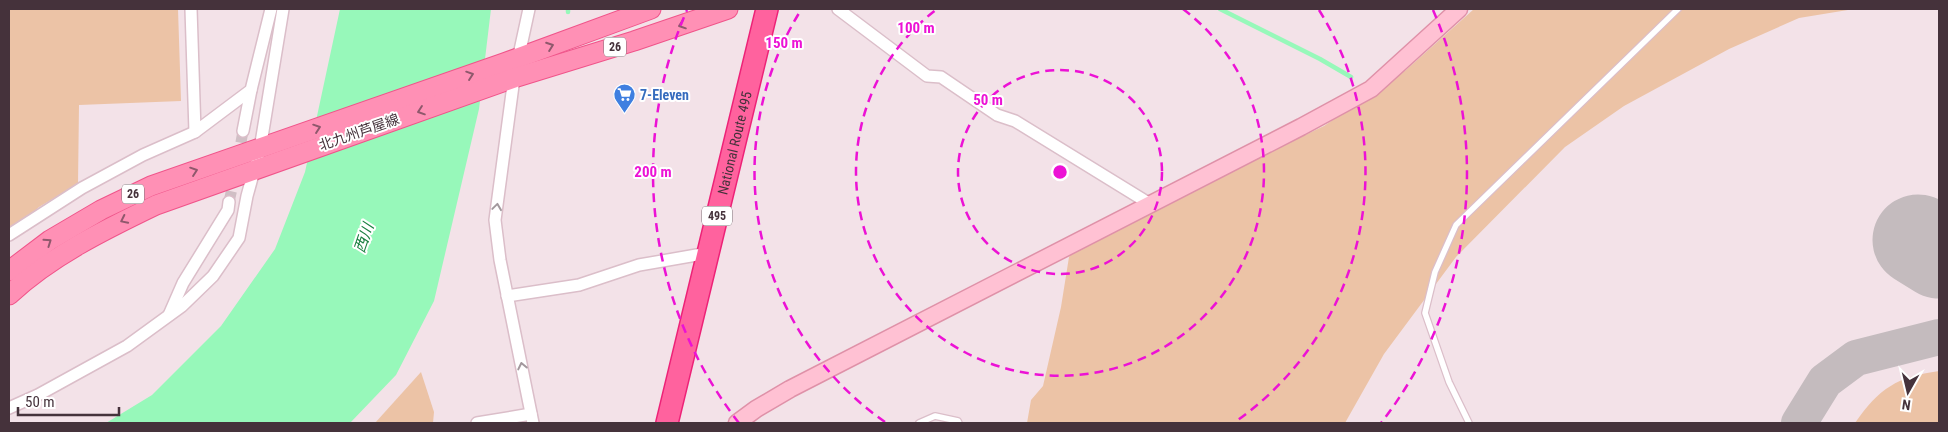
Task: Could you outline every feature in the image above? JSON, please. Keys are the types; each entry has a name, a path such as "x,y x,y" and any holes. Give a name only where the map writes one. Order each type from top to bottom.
{"highway":[{"name":"National Route 495","path":"667,423 767,9"}],"main road":[{"name":"北九州芦屋線","path":"9,271 50,240 101,210 151,186 263,156 509,70 651,9"},
{"name":"北九州芦屋線","path":"509,70 634,41 728,9"},
{"name":"北九州芦屋線","path":"9,295 58,257 107,228 263,156"}],"street":[{"path":"191,9 195,132"},
{"path":"243,131 271,9"},
{"path":"9,408 38,395 128,346 182,306 213,276 239,238 247,196 263,156 284,9"},
{"path":"477,423 532,419 500,260 495,220 509,70 529,9"},
{"path":"838,9 927,76 941,77 997,115 1015,121 1150,204"},
{"path":"736,423 790,389 1293,131 1371,89 1458,9"},
{"path":"9,235 82,188 143,155 195,132 251,90"},
{"path":"168,316 183,283 228,210 229,202"},
{"path":"507,296 579,285 640,265 708,253"}],"lane":[{"path":"1469,423 1449,382 1425,313 1435,272 1456,225 1522,158 1678,9"},
{"path":"919,423 935,416 958,421 959,423"}],"shaded area":[{"path":"9,9 178,9 181,101 79,105 78,184 39,207 13,232 9,231"},
{"path":"1474,9 1854,9 1799,18 1729,49 1624,106 1565,147 1456,257 1384,354 1345,423 1027,423 1031,400 1043,386 1061,307 1069,257 1080,242 1324,126 1406,70"},
{"path":"1939,371 1939,423 1855,423 1872,401 1890,386 1912,377"},
{"path":"421,372 434,412 433,423 375,423"}],"water":[{"name":"西川","path":"340,9 491,9 479,109 434,301 396,375 350,423 106,423 152,395 221,326 275,249 305,172"}],"waterway":[{"path":"1220,9 1320,59 1351,77"}],"taxiway":[{"path":"1799,423 1825,381 1856,358 1939,337"}],"runway":[{"path":"1918,240 1939,253"}],"tunnel":[{"path":"238,159 243,131"},
{"path":"229,202 235,175"}],"place":[{"name":"7-Eleven","path":"624,114"}]}
